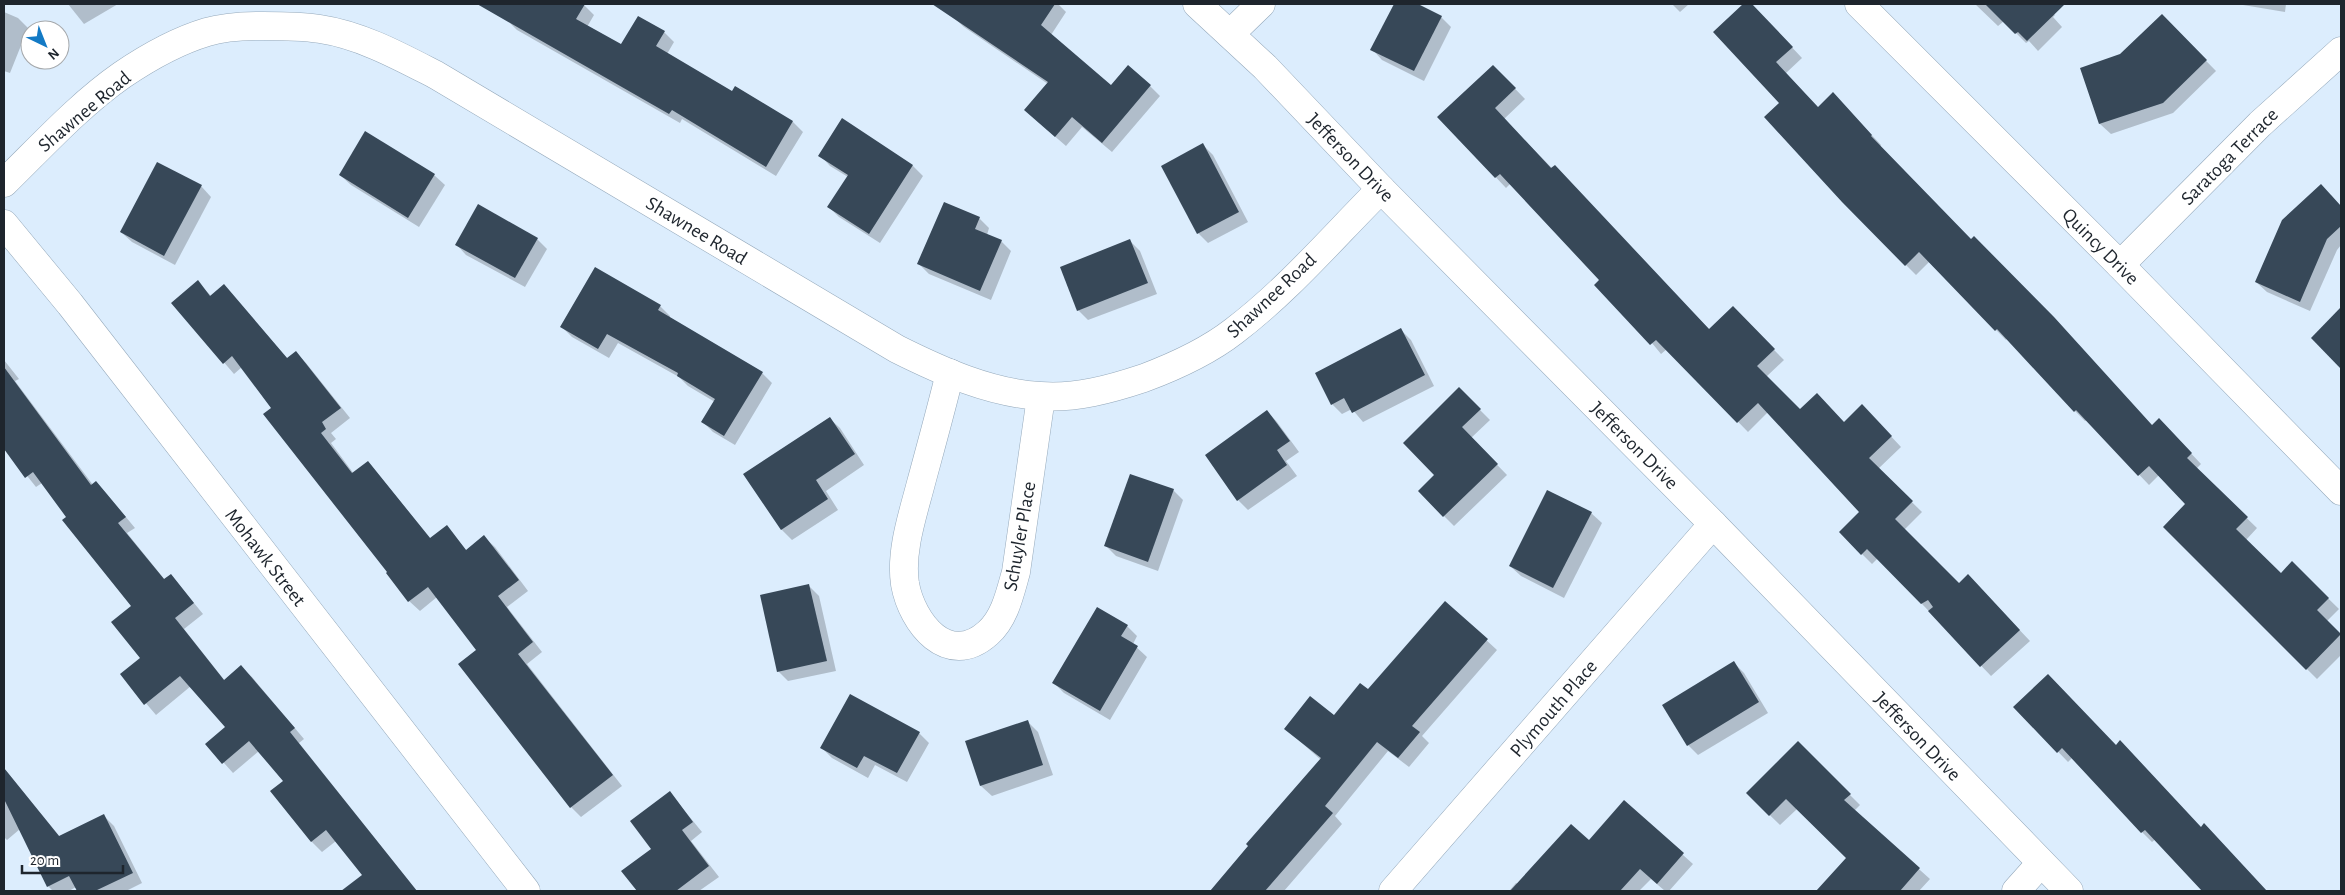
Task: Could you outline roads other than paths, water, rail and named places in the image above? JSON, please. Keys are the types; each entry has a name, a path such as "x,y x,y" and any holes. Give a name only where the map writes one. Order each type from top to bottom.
{"street":[{"name":"Jefferson Drive","path":"1197,4 1265,67 1381,189 1713,524 2070,891"},
{"path":"1230,34 1261,4"},
{"name":"Quincy Drive","path":"1859,4 2120,265 2341,491"},
{"name":"Shawnee Road","path":"4,183 73,116 122,76 168,48 207,32 248,26 322,29 370,44 400,56 436,76 897,349 950,373 984,385 1041,396 1067,396 1124,384 1184,362 1208,349 1252,316 1381,189"},
{"name":"Saratoga Terrace","path":"2120,265 2260,124 2341,51"},
{"name":"Mohawk Street","path":"4,224 76,312 526,891"},
{"name":"Schuyler Place","path":"950,373 910,525 905,582 911,606 922,626 937,640 954,646 969,644 988,634 1001,617 1010,595 1016,572 1041,396"},
{"name":"Plymouth Place","path":"1393,891 1713,524"},
{"path":"2016,891 2041,863"}]}
